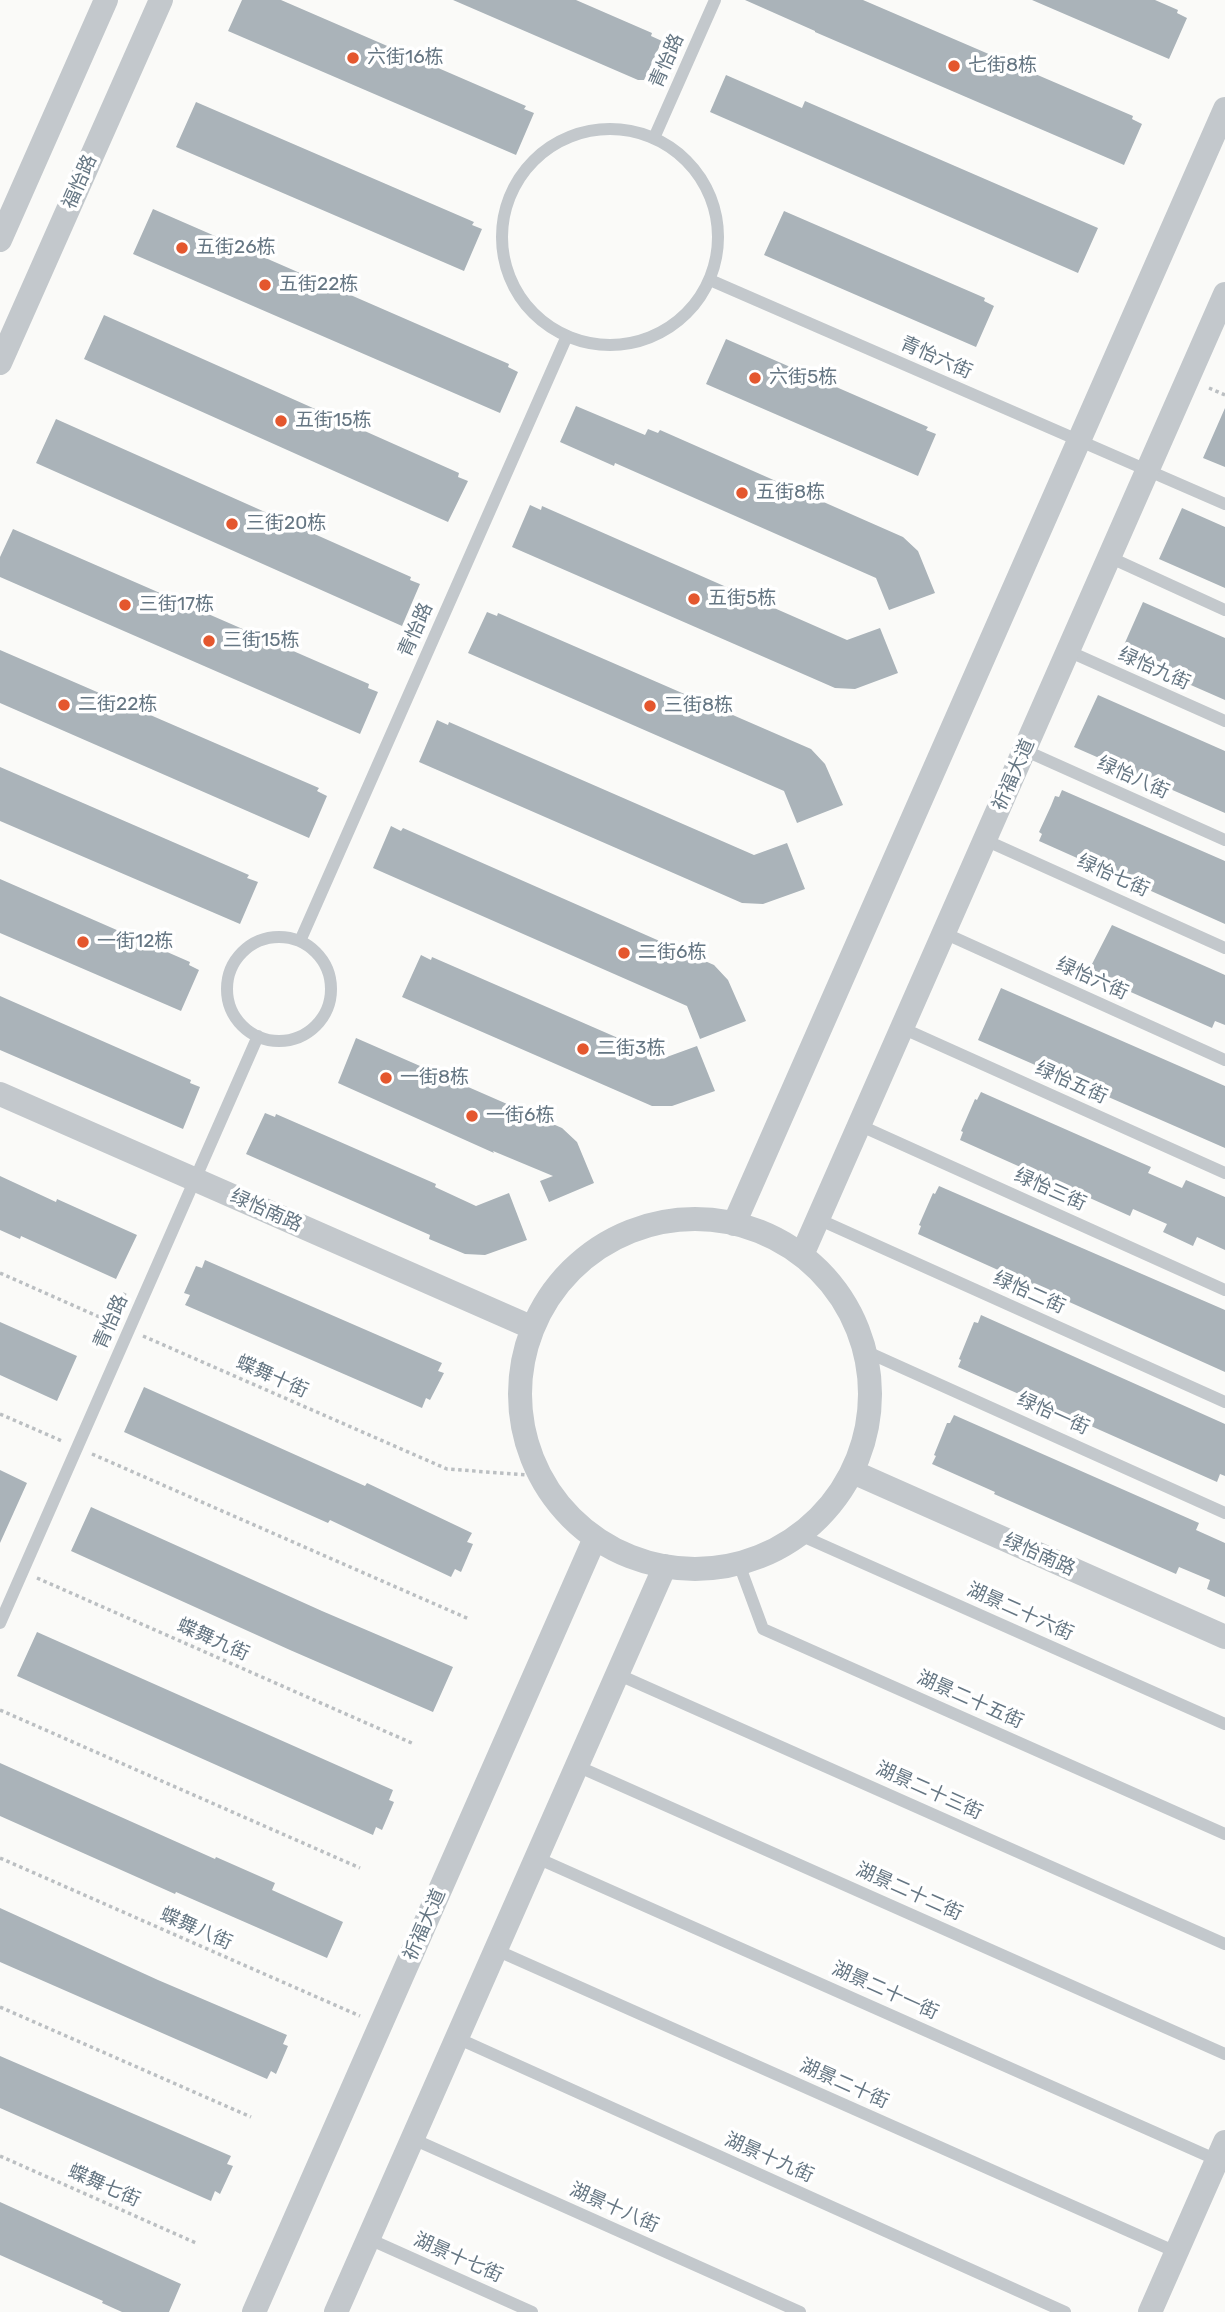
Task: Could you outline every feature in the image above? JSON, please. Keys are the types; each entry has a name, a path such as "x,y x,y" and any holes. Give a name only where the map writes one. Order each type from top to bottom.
{"street":[{"path":"0,240 106,0"},
{"name":"福怡路","path":"2,354 160,0"},
{"path":"734,1224 1225,109"},
{"name":"祈福大道","path":"802,1255 1225,294"},
{"name":"绿怡南路","path":"0,1094 533,1328"},
{"path":"699,1219 734,1224 769,1236 802,1255 830,1282 851,1314 865,1351 871,1392 867,1433 853,1472 830,1507 800,1535 771,1552 739,1564 702,1569 665,1566 629,1555 596,1538 565,1510 541,1476 526,1441 520,1403 522,1365 533,1328 549,1297 571,1270 598,1248 630,1231 663,1222 699,1219"},
{"name":"绿怡南路","path":"853,1472 1225,1637"},
{"name":"祈福大道","path":"254,2312 596,1538"},
{"path":"336,2312 665,1566"},
{"path":"1150,2312 1221,2151"}],"lane":[{"name":"青怡路","path":"654,138 715,0"},
{"path":"617,129 654,138 685,159 708,189 716,216 719,244 710,280 689,312 659,334 641,341 603,345 567,335 536,315 513,284 502,248 505,211 511,193 520,176 539,155 562,140 580,133 617,129"},
{"name":"青怡六街","path":"710,280 1225,504"},
{"name":"青怡路","path":"300,941 567,335"},
{"path":"1109,557 1225,610"},
{"name":"绿怡九街","path":"1068,651 1225,722"},
{"name":"绿怡八街","path":"1024,750 1225,841"},
{"name":"绿怡七街","path":"985,840 1225,948"},
{"name":"绿怡六街","path":"944,933 1225,1060"},
{"path":"275,937 300,941 320,956 326,967 330,979 329,1004 316,1025 306,1033 283,1041 258,1036 247,1030 231,1010 227,986 229,973 234,962 251,944 275,937"},
{"name":"绿怡五街","path":"902,1028 1225,1173"},
{"name":"青怡路","path":"0,1623 258,1036"},
{"name":"绿怡三街","path":"859,1125 1225,1290"},
{"name":"绿怡二街","path":"818,1219 1225,1402"},
{"name":"绿怡一街","path":"865,1351 1225,1513"},
{"name":"湖景二十六街","path":"800,1535 1225,1724"},
{"name":"湖景二十五街","path":"739,1564 763,1629 1225,1834"},
{"name":"湖景二十三街","path":"617,1674 1225,1944"},
{"name":"湖景二十二街","path":"577,1766 1225,2054"},
{"name":"湖景二十一街","path":"537,1858 1221,2151"},
{"name":"湖景二十街","path":"496,1950 1176,2252"},
{"name":"湖景十九街","path":"457,2038 1065,2312"},
{"name":"湖景十八街","path":"413,2138 800,2312"},
{"name":"湖景十七街","path":"369,2239 533,2312"}],"path":[{"name":"蝶舞十街","path":"0,1273 447,1469 541,1476"},
{"path":"0,1414 469,1619"},
{"name":"蝶舞九街","path":"22,1572 414,1744"},
{"path":"0,1710 360,1868"},
{"name":"蝶舞八街","path":"0,1858 380,2025"},
{"path":"0,2007 251,2117"},
{"name":"蝶舞七街","path":"0,2156 196,2243"}],"building":[{"path":"242,0 281,0 526,106 524,109 534,113 516,155 228,31"},
{"path":"453,0 576,0 652,33 651,36 662,41 644,80 638,80"},
{"path":"745,0 863,0 1133,116 1132,119 1142,124 1124,165"},
{"path":"1032,0 1155,0 1178,10 1177,13 1187,18 1169,59"},
{"path":"726,75 802,108 805,101 1098,228 1078,273 710,112"},
{"path":"196,102 474,222 472,225 482,229 464,271 176,147"},
{"path":"153,209 509,364 508,367 518,372 500,413 133,254"},
{"path":"784,211 985,298 984,301 994,306 976,347 764,255"},
{"path":"104,315 459,473 458,477 468,481 448,522 84,359"},
{"path":"726,339 928,427 926,430 936,434 918,476 706,384"},
{"path":"576,406 645,435 648,429 658,433 660,430 903,537 918,551 935,593 889,610 876,578 615,463 614,466 560,442"},
{"path":"1225,408 1225,467 1203,458"},
{"path":"56,419 411,577 410,580 420,584 402,626 36,463"},
{"path":"530,505 541,510 542,506 847,640 880,628 898,673 855,689 835,688 512,547"},
{"path":"1182,508 1225,527 1225,588 1159,559"},
{"path":"13,529 369,684 368,688 378,692 360,734 0,577 0,557"},
{"path":"1143,602 1225,638 1225,700 1120,654"},
{"path":"487,612 497,616 498,613 811,749 825,764 843,805 797,823 784,791 468,653"},
{"path":"0,650 319,788 317,791 327,796 309,838 0,703"},
{"path":"1098,695 1225,751 1225,813 1074,747"},
{"path":"437,720 448,725 449,722 754,855 787,843 805,889 763,904 742,903 419,762"},
{"path":"0,767 249,875 247,878 258,882 240,924 0,821"},
{"path":"1062,790 1225,861 1225,924 1039,841 1042,834 1039,832 1055,796 1059,797"},
{"path":"391,826 401,831 403,828 714,965 728,980 746,1021 700,1039 687,1006 373,868"},
{"path":"0,879 190,962 189,965 199,970 181,1011 0,933"},
{"path":"1112,925 1225,975 1225,1025 1215,1021 1212,1028 1090,974 1094,965 1092,964"},
{"path":"421,955 431,960 432,957 664,1058 697,1046 715,1091 672,1106 652,1106 402,997"},
{"path":"1001,988 1225,1086 1225,1148 978,1040"},
{"path":"0,996 191,1080 190,1083 200,1087 183,1129 0,1050"},
{"path":"356,1038 562,1128 577,1142 594,1183 549,1202 540,1181 553,1176 493,1151 494,1153 338,1083"},
{"path":"981,1092 1151,1167 1148,1173 1182,1188 1186,1180 1225,1197 1225,1250 1197,1237 1193,1246 1163,1232 1167,1224 1133,1209 1130,1216 960,1140 961,1131 975,1099 977,1100"},
{"path":"265,1113 275,1117 276,1114 436,1184 435,1187 476,1206 509,1193 527,1240 485,1255 465,1254 429,1239 430,1235 246,1154"},
{"path":"0,1176 137,1235 116,1279 21,1236 20,1239 0,1230"},
{"path":"939,1186 1225,1310 1225,1372 918,1234 919,1225 933,1193 935,1194"},
{"path":"205,1260 442,1363 438,1371 444,1373 430,1400 426,1398 422,1408 185,1305 190,1295 184,1293 196,1266 202,1268"},
{"path":"981,1315 1225,1424 1225,1476 1220,1474 1217,1482 958,1367 974,1322 978,1323"},
{"path":"0,1322 77,1356 57,1401 0,1375"},
{"path":"144,1387 365,1486 367,1483 472,1533 467,1542 473,1544 461,1572 455,1569 451,1577 330,1520 328,1523 124,1432"},
{"path":"954,1415 1199,1523 1196,1530 1225,1543 1225,1597 1207,1589 1210,1580 1179,1567 1176,1574 932,1464 947,1423 950,1423"},
{"path":"0,1470 27,1483 0,1543"},
{"path":"91,1507 453,1667 433,1712 71,1551"},
{"path":"37,1632 393,1790 389,1800 394,1802 382,1830 376,1827 373,1835 17,1676"},
{"path":"0,1763 275,1883 272,1890 343,1922 327,1958 0,1816"},
{"path":"0,1908 287,2035 283,2044 288,2046 276,2074 271,2071 267,2079 0,1962"},
{"path":"0,2056 231,2156 227,2164 233,2166 220,2194 215,2191 211,2201 0,2108"},
{"path":"0,2202 181,2284 169,2312 122,2312 0,2255"}],"place":[{"name":"六街16栋","path":"353,58"},
{"name":"七街8栋","path":"954,66"},
{"name":"五街26栋","path":"182,248"},
{"name":"五街22栋","path":"265,285"},
{"name":"六街5栋","path":"755,378"},
{"name":"五街15栋","path":"281,421"},
{"name":"五街8栋","path":"742,493"},
{"name":"三街20栋","path":"232,524"},
{"name":"五街5栋","path":"694,599"},
{"name":"三街17栋","path":"125,605"},
{"name":"三街15栋","path":"209,641"},
{"name":"二街22栋","path":"64,705"},
{"name":"三街8栋","path":"650,706"},
{"name":"一街12栋","path":"83,942"},
{"name":"二街6栋","path":"624,953"},
{"name":"二街3栋","path":"583,1049"},
{"name":"一街8栋","path":"386,1078"},
{"name":"一街6栋","path":"472,1116"}]}
